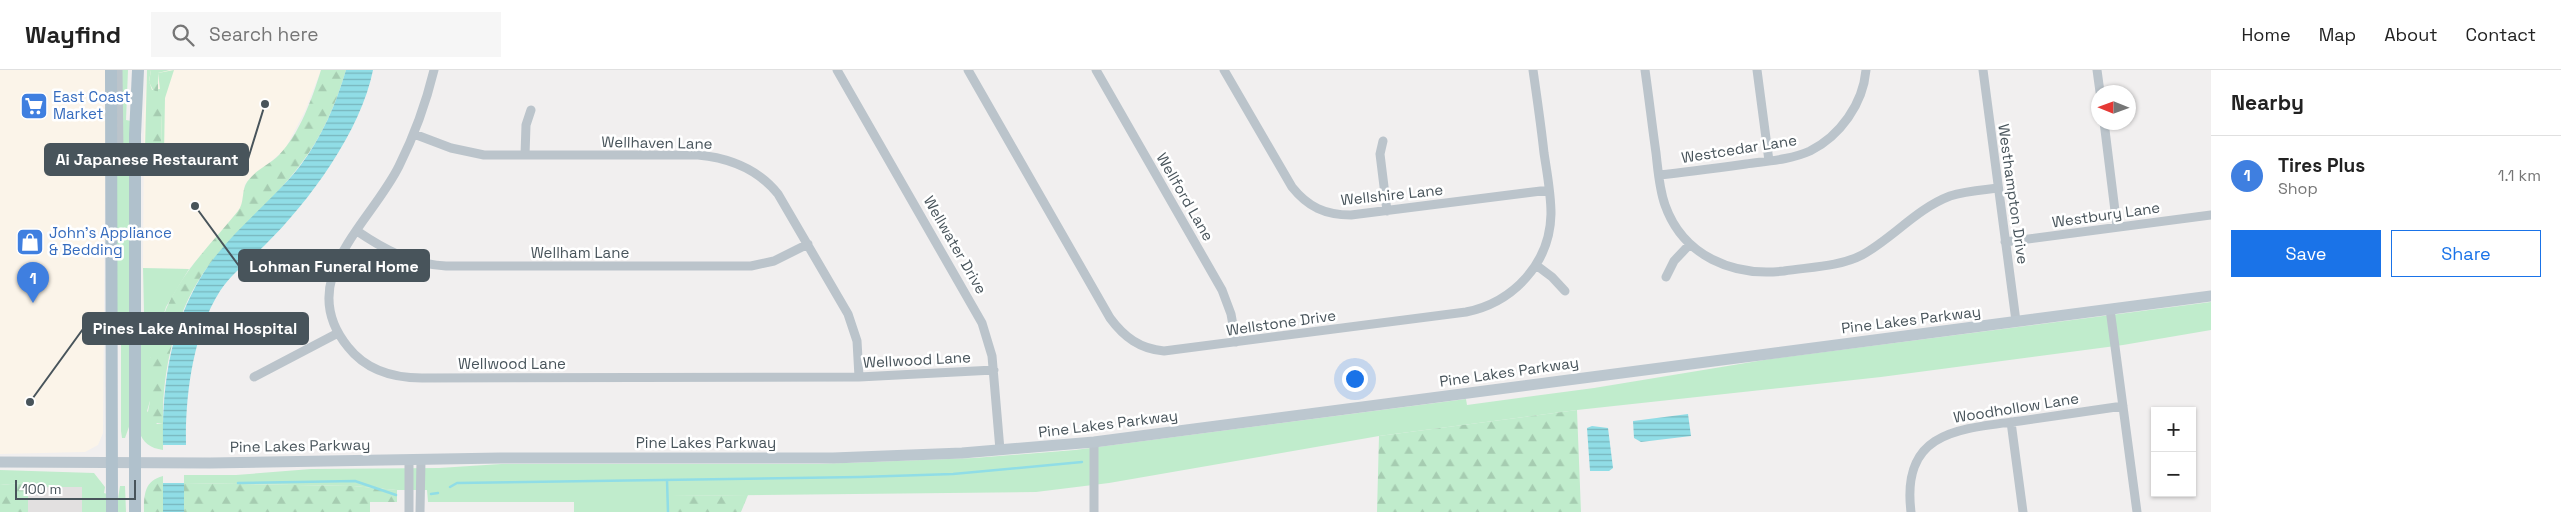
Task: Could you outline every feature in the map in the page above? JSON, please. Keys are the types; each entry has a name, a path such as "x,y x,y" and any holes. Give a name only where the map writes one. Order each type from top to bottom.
{"main road":[{"path":"111,70 112,512"},
{"path":"135,512 135,166 138,70"}],"street":[{"path":"118,70 118,148 124,162 135,166"},
{"name":"Wellwood Lane","path":"434,70 414,134 391,180 339,256 330,282 330,309 338,333 350,350 365,363 386,373 404,377 859,377 994,370"},
{"name":"Wellwater Drive","path":"837,70 973,304 989,342 994,370 1000,450"},
{"name":"Wellstone Drive","path":"968,70 1110,318 1133,342 1157,350 1176,351 1474,310 1508,295 1524,281 1536,265 1545,247 1549,230 1549,190 1533,70"},
{"name":"Wellford Lane","path":"1096,70 1222,290 1231,314 1236,342"},
{"name":"Wellshire Lane","path":"1224,70 1288,180 1300,196 1319,210 1339,215 1549,190"},
{"path":"1645,70 1659,176 1668,212 1690,244 1718,263 1748,272 1768,273 1840,263 1868,251 1923,211 1942,200 1960,193 1998,188"},
{"path":"1757,70 1769,161"},
{"name":"Westcedar Lane","path":"1659,176 1769,161 1810,151 1836,132 1857,104 1866,70"},
{"name":"Westhampton Drive","path":"1983,70 2016,321"},
{"path":"2097,70 2099,85"},
{"path":"525,155 526,125 531,110"},
{"path":"2105,130 2118,227"},
{"name":"Wellhaven Lane","path":"414,134 475,154 698,155 734,162 756,174 774,189 808,244 852,324 858,348 859,377"},
{"path":"1383,141 1380,154 1387,210"},
{"name":"Westbury Lane","path":"2005,242 2211,214"},
{"name":"Wellham Lane","path":"357,231 396,256 420,263 446,266 751,266 774,261 808,244"},
{"path":"1666,276 1674,261 1690,244"},
{"path":"1536,265 1552,277 1565,291"},
{"name":"Pine Lakes Parkway","path":"0,462 135,463 833,458 1000,450 1094,442 2211,296"},
{"path":"2110,309 2137,512"},
{"path":"254,377 338,333"},
{"name":"Woodhollow Lane","path":"1911,512 1911,477 1917,460 1930,443 1952,431 2123,406"},
{"path":"2011,422 2023,512"},
{"path":"1094,442 1094,512"},
{"path":"409,512 415,460"},
{"path":"415,460 420,512"}],"shaded area":[{"path":"0,70 106,70 103,433 98,445 85,452 0,454"},
{"path":"147,70 321,70 305,111 285,149 245,184 241,208 189,269 143,268 144,115"},
{"path":"0,485 82,487 82,512 0,512"}],"green space":[{"path":"121,70 128,70 126,120 131,121 130,150 123,150"},
{"path":"147,70 151,70 149,81 152,90 160,89 158,73 174,70 165,98 164,154 158,161 149,157 145,149","holes":["153,109 162,110 161,144 153,143"]},
{"path":"151,70 170,70 158,73 158,92 153,90 149,82"},
{"path":"321,70 346,70 328,120 308,154 289,179 225,246 192,291 177,327 172,346 165,385 163,423 153,423 147,417 150,401 150,358 156,343 171,339 172,336 164,332 160,327 173,295 193,265 240,208 247,182 254,174 279,155 293,137 309,104"},
{"path":"159,107 162,110 161,144 156,145 153,143 152,113 153,109"},
{"path":"117,160 131,170 130,424 125,438 122,438 121,431 121,333 116,322"},
{"path":"143,268 189,269 166,307 160,327 164,332 172,336 171,339 166,340 150,358 150,401 147,411 157,424 163,423 163,450 148,444 139,431 139,326 144,312"},
{"path":"2211,302 2211,330 2123,345 1881,377 1577,410 1379,436 1109,483 1036,492 672,496 672,512 574,512 574,502 428,502 427,490 397,490 353,486 184,483 184,475 236,475 311,469 439,468 501,464 819,464 974,458 1075,450 1466,399 1467,405 1594,388 1770,359"},
{"path":"1577,410 1581,512 1377,512 1379,436"},
{"path":"0,470 94,473 105,487 107,512 82,512 82,487 28,487 22,483 0,485"},
{"path":"163,476 163,512 144,512 146,490 152,481"},
{"path":"22,483 28,487 28,512 0,512 0,485"},
{"path":"184,483 353,486 397,490 397,502 370,502 370,512 184,512"},
{"path":"120,486 125,486 126,512 116,512"},
{"path":"748,495 741,512 672,512 672,496"}],"water":[{"path":"346,70 373,70 367,93 357,117 331,164 299,208 282,228 230,278 220,291 203,326 192,365 187,406 186,445 163,445 166,379 175,337 190,296 211,261 288,180 308,155 328,120"},
{"path":"1688,414 1691,436 1641,442 1634,438 1633,421"},
{"path":"1592,426 1608,428 1613,468 1609,471 1590,471 1587,428"},
{"path":"163,483 184,483 184,512 163,512"}],"waterway":[{"path":"450,487 457,483 953,474 1082,462"},
{"path":"667,480 668,512"},
{"path":"238,483 355,481 396,495"},
{"path":"431,494 438,493"}],"place":[{"name":"Ai Japanese Restaurant","path":"265,104"},
{"name":"East Coast Market","path":"34,106"},
{"name":"Lohman Funeral Home","path":"195,206"},
{"name":"John's Appliance & Bedding","path":"30,242"},
{"name":"Tires Plus","path":"33,303"},
{"name":"Pines Lake Animal Hospital","path":"30,402"}]}
